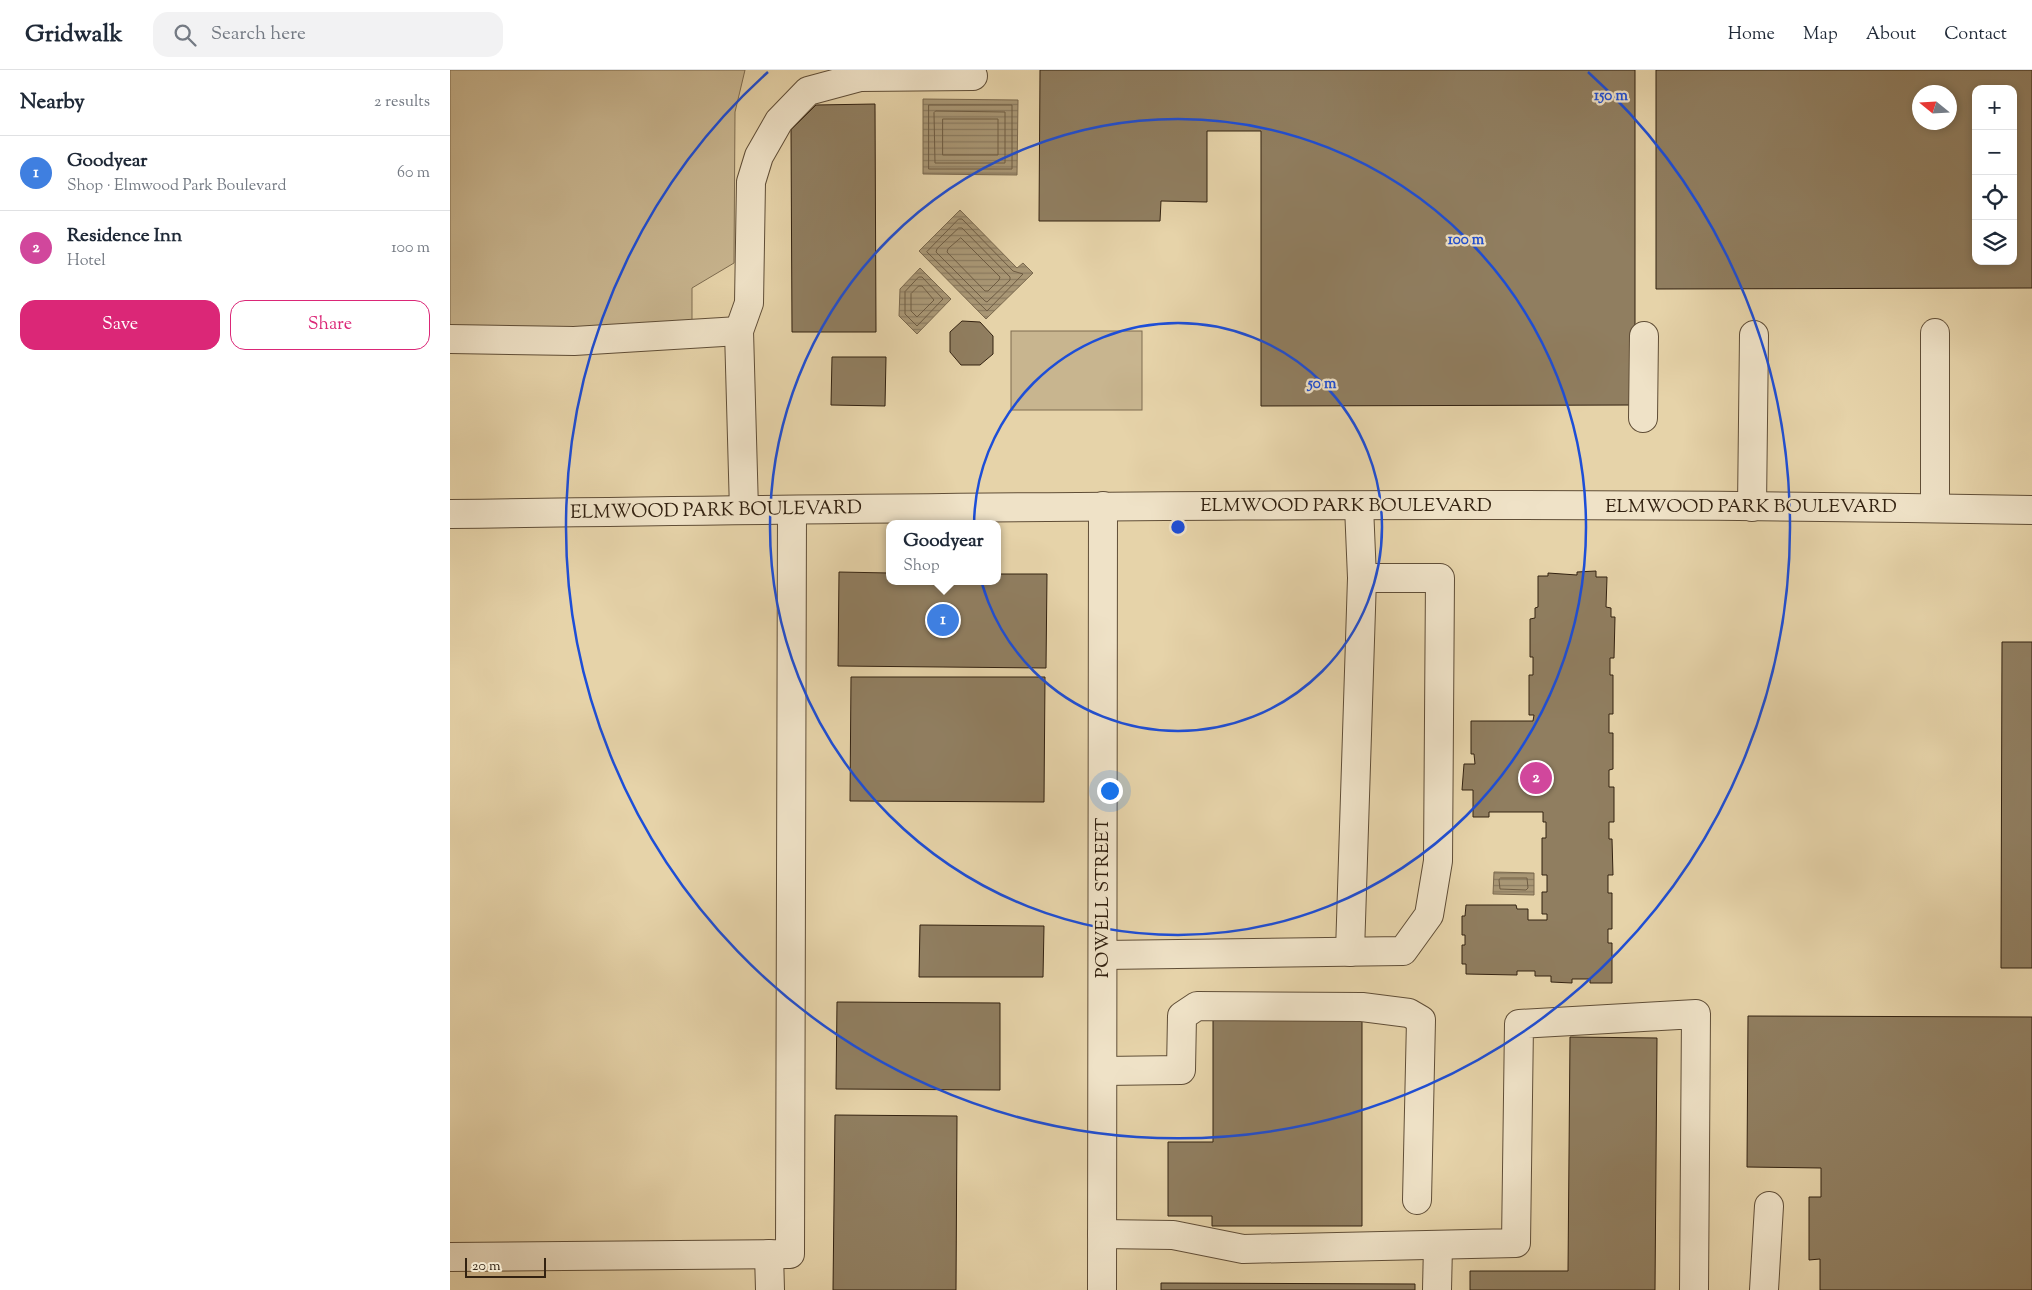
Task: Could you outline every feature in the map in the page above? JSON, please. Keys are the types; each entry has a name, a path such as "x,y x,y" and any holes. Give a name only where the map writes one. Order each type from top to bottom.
{"street":[{"path":"744,510 739,331 749,303 751,182 758,156 779,121 808,91 860,77 973,76"},
{"path":"450,338 574,341 739,331"},
{"path":"1935,333 1935,508"},
{"path":"1752,507 1754,335"},
{"path":"1643,418 1644,336"},
{"name":"ELMWOOD PARK BOULEVARD","path":"450,514 1103,506 1752,507 2032,510"},
{"name":"POWELL STREET","path":"1102,1290 1103,506"},
{"path":"1350,952 1362,578 1359,506"},
{"path":"450,1257 790,1254 792,510"},
{"path":"1103,955 1403,951 1430,915 1438,861 1440,578 1362,578"},
{"path":"1103,1071 1181,1070 1182,1016 1198,1006 1362,1007 1409,1013 1421,1020 1417,1200"},
{"path":"1102,1234 1172,1235 1243,1249 1516,1243 1519,1024 1696,1014 1694,1290"},
{"path":"1764,1290 1769,1206"},
{"path":"1437,1290 1438,1245"},
{"path":"769,1254 770,1290"}],"shaded area":[{"path":"450,70 745,70 735,112 734,263 692,288 692,328 450,328"},
{"path":"1011,331 1142,331 1142,410 1011,410"}],"water":[{"path":"923,99 1018,100 1017,175 923,174"},
{"path":"960,210 1017,268 1023,263 1033,273 986,319 919,251"},
{"path":"920,268 951,299 917,334 899,316 900,289"},
{"path":"1494,872 1534,873 1534,895 1493,894"}],"building":[{"path":"1040,70 1635,70 1635,405 1261,406 1261,131 1207,131 1207,202 1161,201 1160,221 1039,221"},
{"path":"1656,70 2032,70 2032,288 1656,289"},
{"path":"875,104 876,332 792,332 791,130 816,105"},
{"path":"962,321 980,322 993,336 993,354 980,365 961,365 950,352 950,332"},
{"path":"832,357 886,357 885,406 831,405"},
{"path":"1596,571 1596,577 1607,577 1606,607 1611,608 1611,617 1615,617 1614,658 1610,658 1610,675 1613,675 1613,714 1609,714 1609,733 1613,733 1613,769 1609,770 1609,787 1614,787 1614,822 1609,822 1609,839 1612,839 1613,875 1608,875 1608,893 1612,893 1612,929 1608,929 1608,943 1612,943 1612,983 1590,983 1590,979 1572,979 1572,983 1551,982 1551,976 1535,976 1535,971 1517,971 1517,975 1466,974 1466,964 1462,964 1462,945 1465,945 1465,935 1462,935 1462,916 1465,916 1466,905 1516,905 1517,909 1528,909 1528,920 1547,920 1547,914 1542,914 1542,892 1547,892 1547,875 1542,875 1542,838 1546,838 1546,822 1543,822 1543,812 1489,812 1489,817 1473,817 1473,790 1462,790 1464,764 1475,764 1474,754 1471,754 1471,721 1533,721 1534,715 1529,715 1529,675 1533,675 1533,657 1530,657 1530,619 1535,618 1535,608 1538,607 1538,576 1548,576 1548,573 1577,575 1577,572"},
{"path":"839,572 886,573 886,585 1001,585 1001,574 1047,574 1046,668 838,666"},
{"path":"2002,642 2032,642 2032,968 2001,968"},
{"path":"851,677 1045,677 1044,802 850,801"},
{"path":"920,925 1044,926 1043,977 919,977"},
{"path":"837,1002 1000,1003 1000,1090 836,1089"},
{"path":"1213,1014 1362,1014 1362,1226 1212,1226 1212,1216 1168,1216 1168,1142 1213,1142"},
{"path":"1748,1016 2032,1017 2032,1290 1820,1290 1820,1259 1809,1260 1809,1197 1821,1197 1821,1168 1747,1167"},
{"path":"1570,1037 1657,1038 1655,1290 1470,1290 1470,1271 1568,1271"},
{"path":"835,1115 957,1116 956,1290 833,1290"},
{"path":"1161,1283 1415,1284 1415,1290 1161,1290"}],"place":[{"name":"Goodyear","path":"943,620"},
{"name":"Residence Inn","path":"1536,778"}]}
